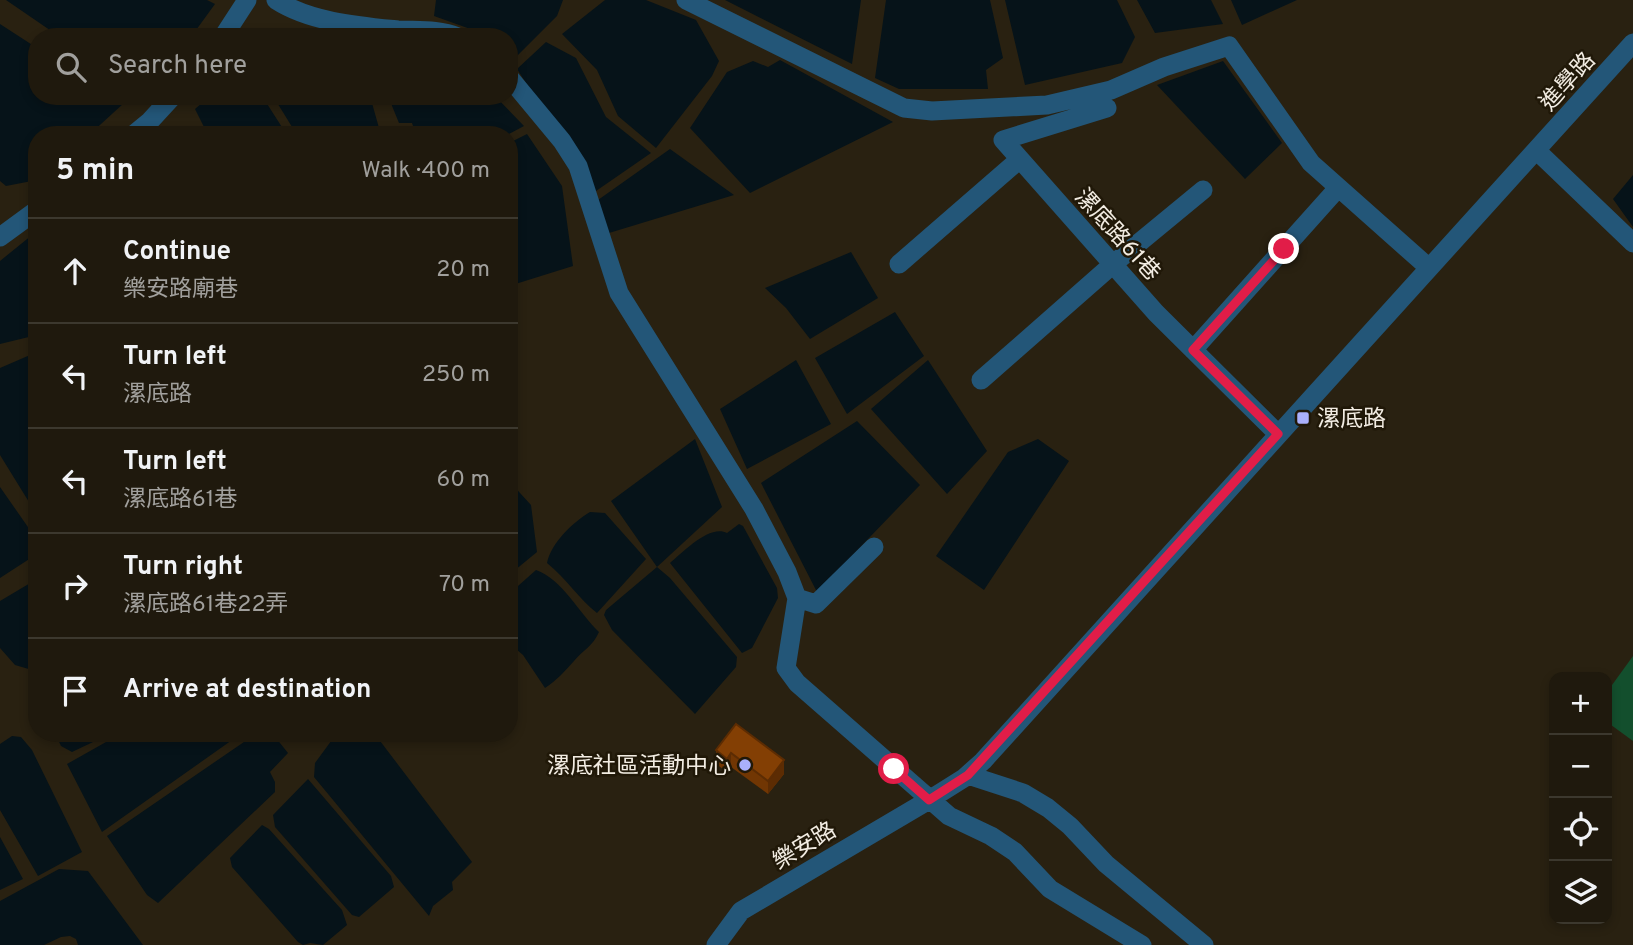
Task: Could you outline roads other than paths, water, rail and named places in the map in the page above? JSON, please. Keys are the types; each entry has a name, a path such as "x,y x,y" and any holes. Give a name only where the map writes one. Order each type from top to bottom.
{"street":[{"path":"229,28 247,0"},
{"path":"276,0 292,10 321,18 385,28"},
{"path":"686,0 904,108 932,111 1047,105 1111,90 1164,67 1229,46 1311,163 1428,267"},
{"name":"進學路","path":"1537,151 1633,43"},
{"path":"518,88 562,141 578,166 619,293 754,509 788,572 797,598 786,668 797,683 949,816 1015,852 1050,889 1142,945"},
{"path":"144,126 165,105"},
{"name":"漯底路61巷","path":"1107,108 1003,140 1112,265 1278,434"},
{"path":"929,800 968,775 1428,267 1537,151 1633,243"},
{"path":"899,264 1020,159"},
{"path":"1193,350 1338,188"},
{"path":"981,380 1112,265 1203,190"},
{"path":"0,237 28,217"},
{"path":"797,598 816,604 874,547"},
{"path":"968,775 1023,793 1048,808 1070,826 1106,864 1204,945"},
{"name":"樂安路","path":"716,945 741,911 929,800"}],"place":[{"name":"漯底路","path":"1303,418"},
{"name":"漯底社區活動中心","path":"745,765"}]}
